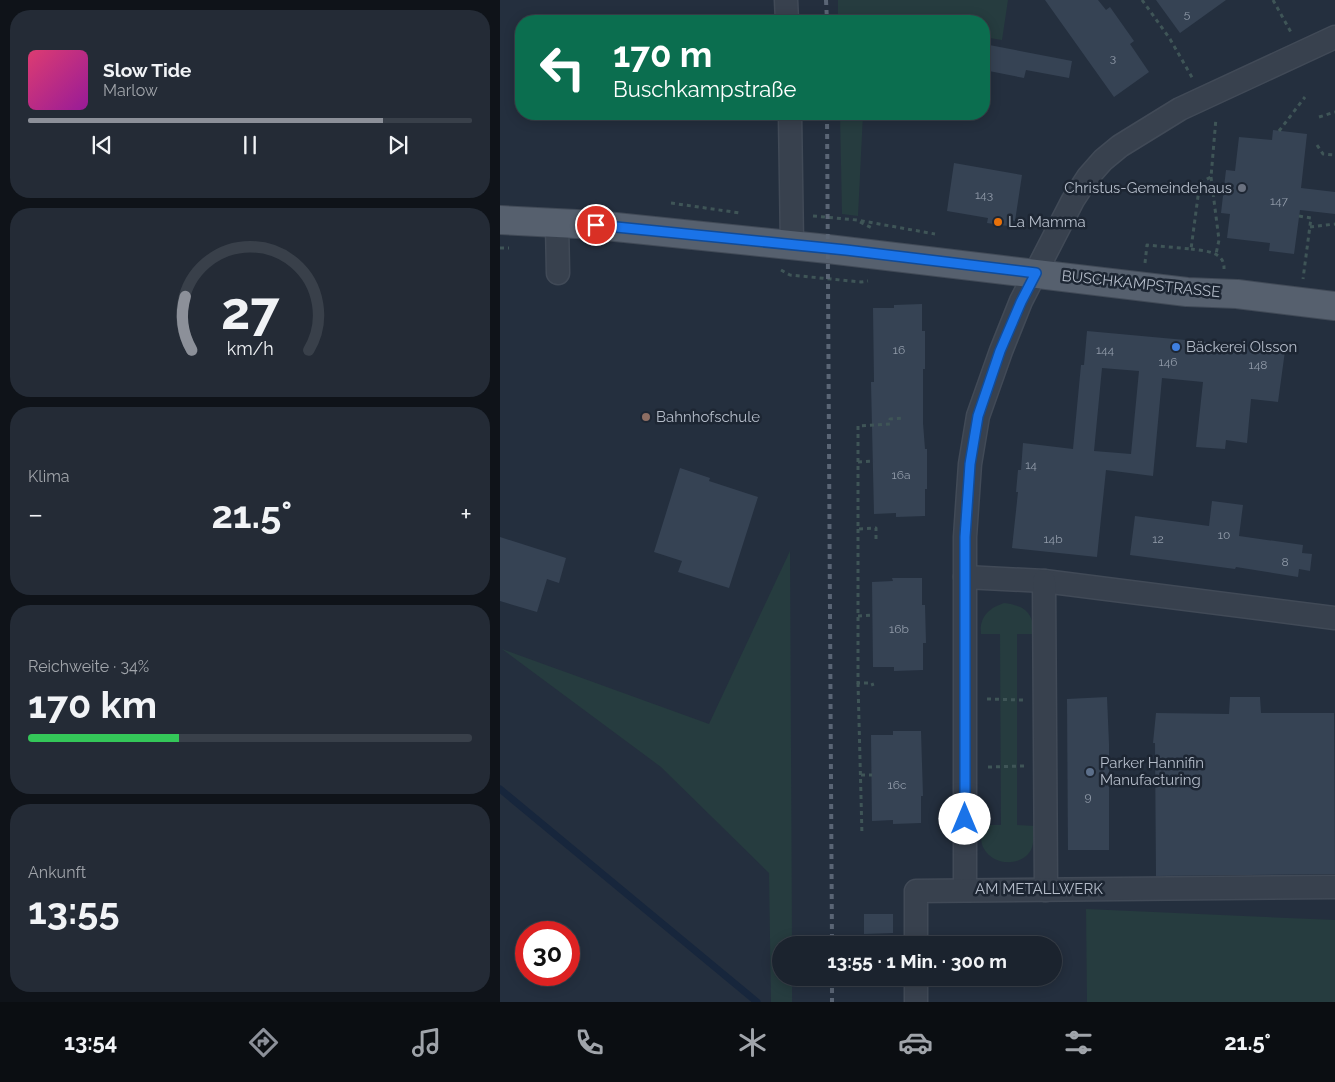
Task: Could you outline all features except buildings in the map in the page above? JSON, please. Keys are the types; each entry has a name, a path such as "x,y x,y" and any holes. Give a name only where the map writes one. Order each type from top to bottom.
{"main road":[{"name":"BUSCHKAMPSTRASSE","path":"500,220 596,225 792,245 1187,292 1221,292 1335,306"}],"street":[{"path":"786,0 787,15"},
{"name":"AM METALLWERK","path":"1335,37 1205,97 1159,121 1120,146 1103,160 1088,177 1073,200 1021,302 1000,351 978,416 970,464 965,537 965,889 1335,888"},
{"path":"790,120 792,245"},
{"path":"557,223 558,273"},
{"path":"965,576 1044,581 1335,618"},
{"path":"1044,581 1046,890"},
{"path":"916,936 916,891 965,889"},
{"path":"916,986 916,1002"}],"path":[{"path":"1142,0 1170,39 1216,114 1211,177 1219,240 1216,254"},
{"path":"1273,0 1302,52"},
{"path":"1279,131 1305,97"},
{"path":"1319,117 1335,112"},
{"path":"1317,145 1324,154 1335,155"},
{"path":"1191,249 1199,189 1203,181 1211,177"},
{"path":"671,203 746,214"},
{"path":"793,214 857,220 935,234"},
{"path":"1299,216 1311,218 1300,302"},
{"path":"1310,228 1335,224"},
{"path":"1143,286 1147,244 1216,254 1224,262 1221,292"},
{"path":"778,268 790,275 861,282 873,280"},
{"path":"862,834 858,683 858,426 890,424 890,419 904,418"},
{"path":"858,462 874,461"},
{"path":"858,529 876,528 876,539"},
{"path":"858,616 872,615"},
{"path":"858,683 872,683 872,686"},
{"path":"1001,700 1017,700"},
{"path":"1001,767 1017,766"},
{"path":"861,775 872,775"}],"green space":[{"path":"838,0 1008,0 1002,40 990,38 990,15 838,15"},
{"path":"840,120 863,120 858,216 842,214"},
{"path":"790,551 792,936 772,936 772,986 792,986 792,1002 771,1002 769,873 661,767 502,649 709,724"},
{"path":"1004,603 1018,606 1027,611 1032,620 1035,634 1017,634 1017,825 1035,826 1031,850 1027,856 1014,862 1001,861 988,855 981,840 980,825 1001,825 1000,634 981,634 981,628 986,614"},
{"path":"1086,909 1335,920 1335,1002 1087,1002"}],"waterway":[{"path":"500,789 757,1002"}],"railway":[{"path":"826,0 827,15"},
{"path":"827,120 832,936"},
{"path":"832,986 832,1002"}],"place":[{"name":"Christus-Gemeindehaus","path":"1242,188"},
{"name":"La Mamma","path":"998,222"},
{"name":"Bäckerei Olsson","path":"1176,347"},
{"name":"Bahnhofschule","path":"646,417"},
{"name":"Parker Hannifin Manufacturing","path":"1090,772"}],"route":[{"path":"596,225 846,250 1036,273 1000,351 978,416 970,464 965,537 965,819"}]}
